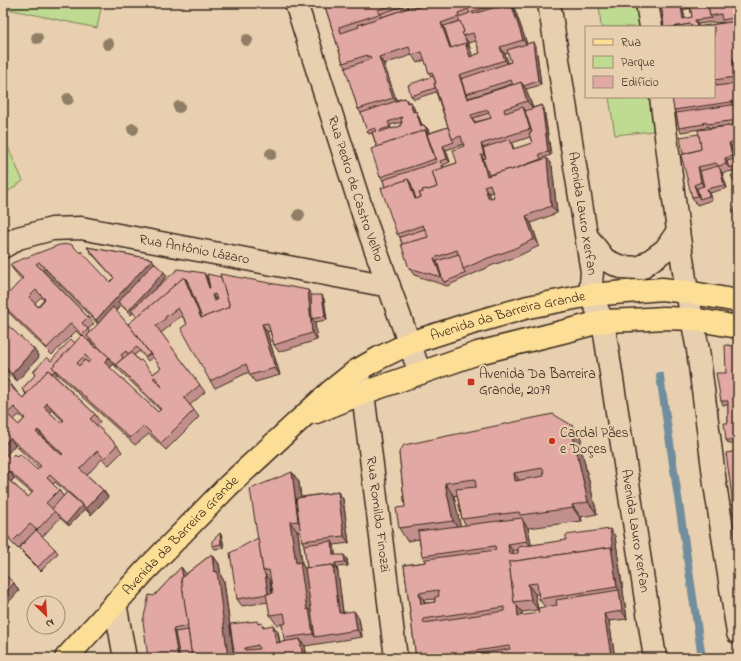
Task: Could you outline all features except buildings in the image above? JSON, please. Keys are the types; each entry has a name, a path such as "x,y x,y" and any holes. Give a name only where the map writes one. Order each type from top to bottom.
{"main road":[{"name":"Avenida da Barreira Grande","path":"66,658 145,571 228,486 332,391 356,371 379,358 410,343 469,324 528,307 590,295 662,289 738,300"},
{"name":"Avenida da Barreira Grande","path":"301,418 363,393 478,353 602,321 664,318 693,319 738,327"}],"street":[{"name":"Rua Pedro de Castro Velho","path":"296,3 365,220 420,373"},
{"name":"Avenida Lauro Xerfan","path":"549,3 592,272 590,295 602,321 655,658"},
{"path":"647,3 651,26"},
{"path":"661,98 678,230 687,292 698,350 715,484 738,633"},
{"name":"Rua Antônio Lázaro","path":"3,247 18,238 52,229 81,228 389,286"},
{"path":"587,237 605,260 621,267 640,268 666,250 678,230"},
{"name":"Rua Romildo Finozzi","path":"356,371 363,393 396,658"},
{"path":"115,603 125,658"}],"green space":[{"path":"3,3 102,3 97,28 3,8"},
{"path":"599,3 652,3 653,26 601,26"},
{"path":"609,98 654,98 653,131 615,135"},
{"path":"3,136 23,181 3,195"}],"waterway":[{"path":"660,376 702,658"}],"place":[{"name":"Avenida Da Barreira Grande, 2079","path":"471,382"},
{"name":"Cardal Pães e Doçes","path":"552,441"}]}
